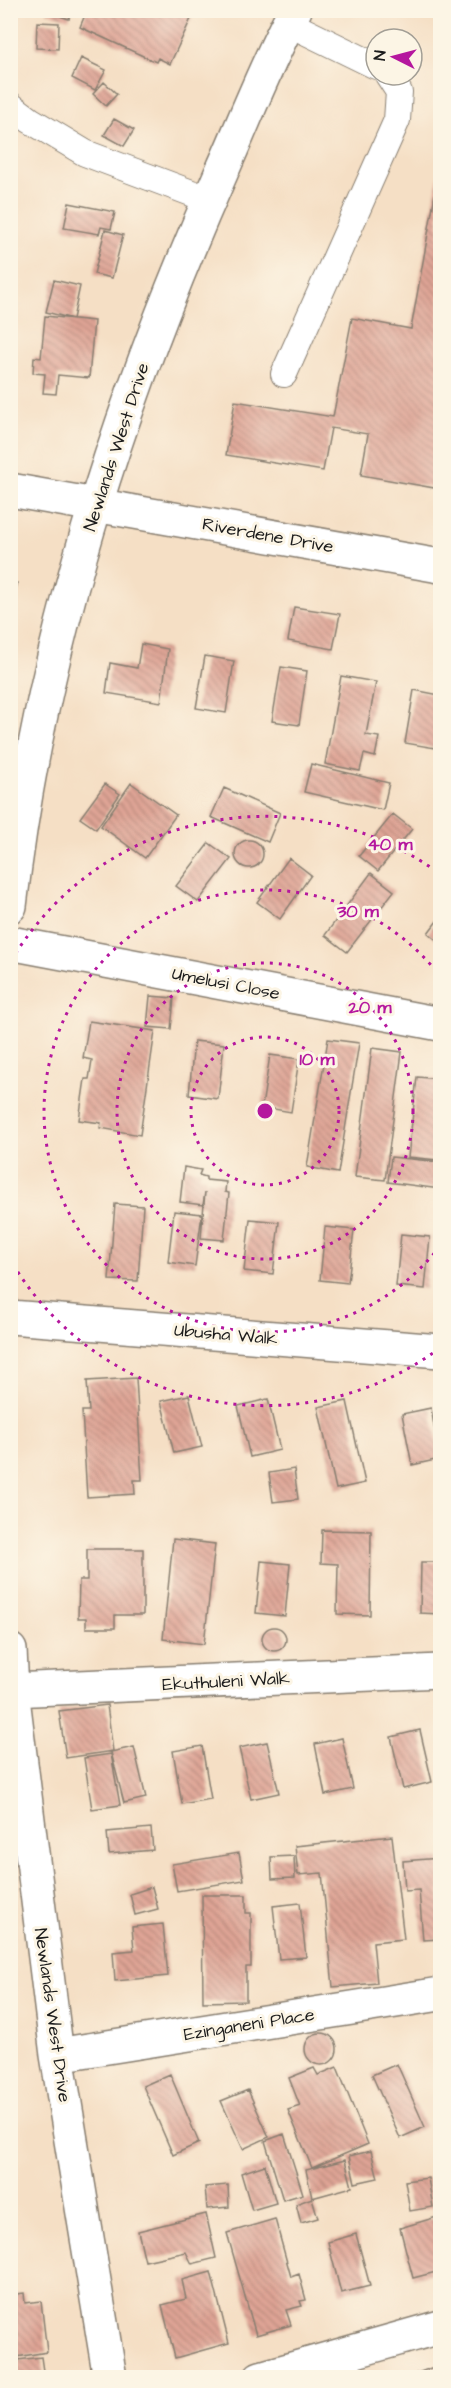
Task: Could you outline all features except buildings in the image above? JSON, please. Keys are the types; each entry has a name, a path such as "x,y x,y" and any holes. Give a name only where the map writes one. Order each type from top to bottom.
{"street":[{"name":"Newlands West Drive","path":"10,906 19,827 54,658 94,503 182,263 292,17"},
{"name":"Riverdene Drive","path":"10,490 441,566"},
{"name":"Umelusi Close","path":"10,943 441,1024"},
{"name":"Ubusha Walk","path":"10,1317 441,1351"},
{"name":"Newlands West Drive","path":"10,1650 12,1690 57,2055 110,2378"},
{"name":"Ekuthuleni Walk","path":"12,1690 441,1671"},
{"name":"Ezinganeni Place","path":"57,2055 441,1994"},
{"path":"260,2378 441,2326"}],"lane":[{"path":"292,17 364,59"},
{"path":"284,374 397,120 399,92 396,87"},
{"path":"10,105 84,153 210,200"}]}
